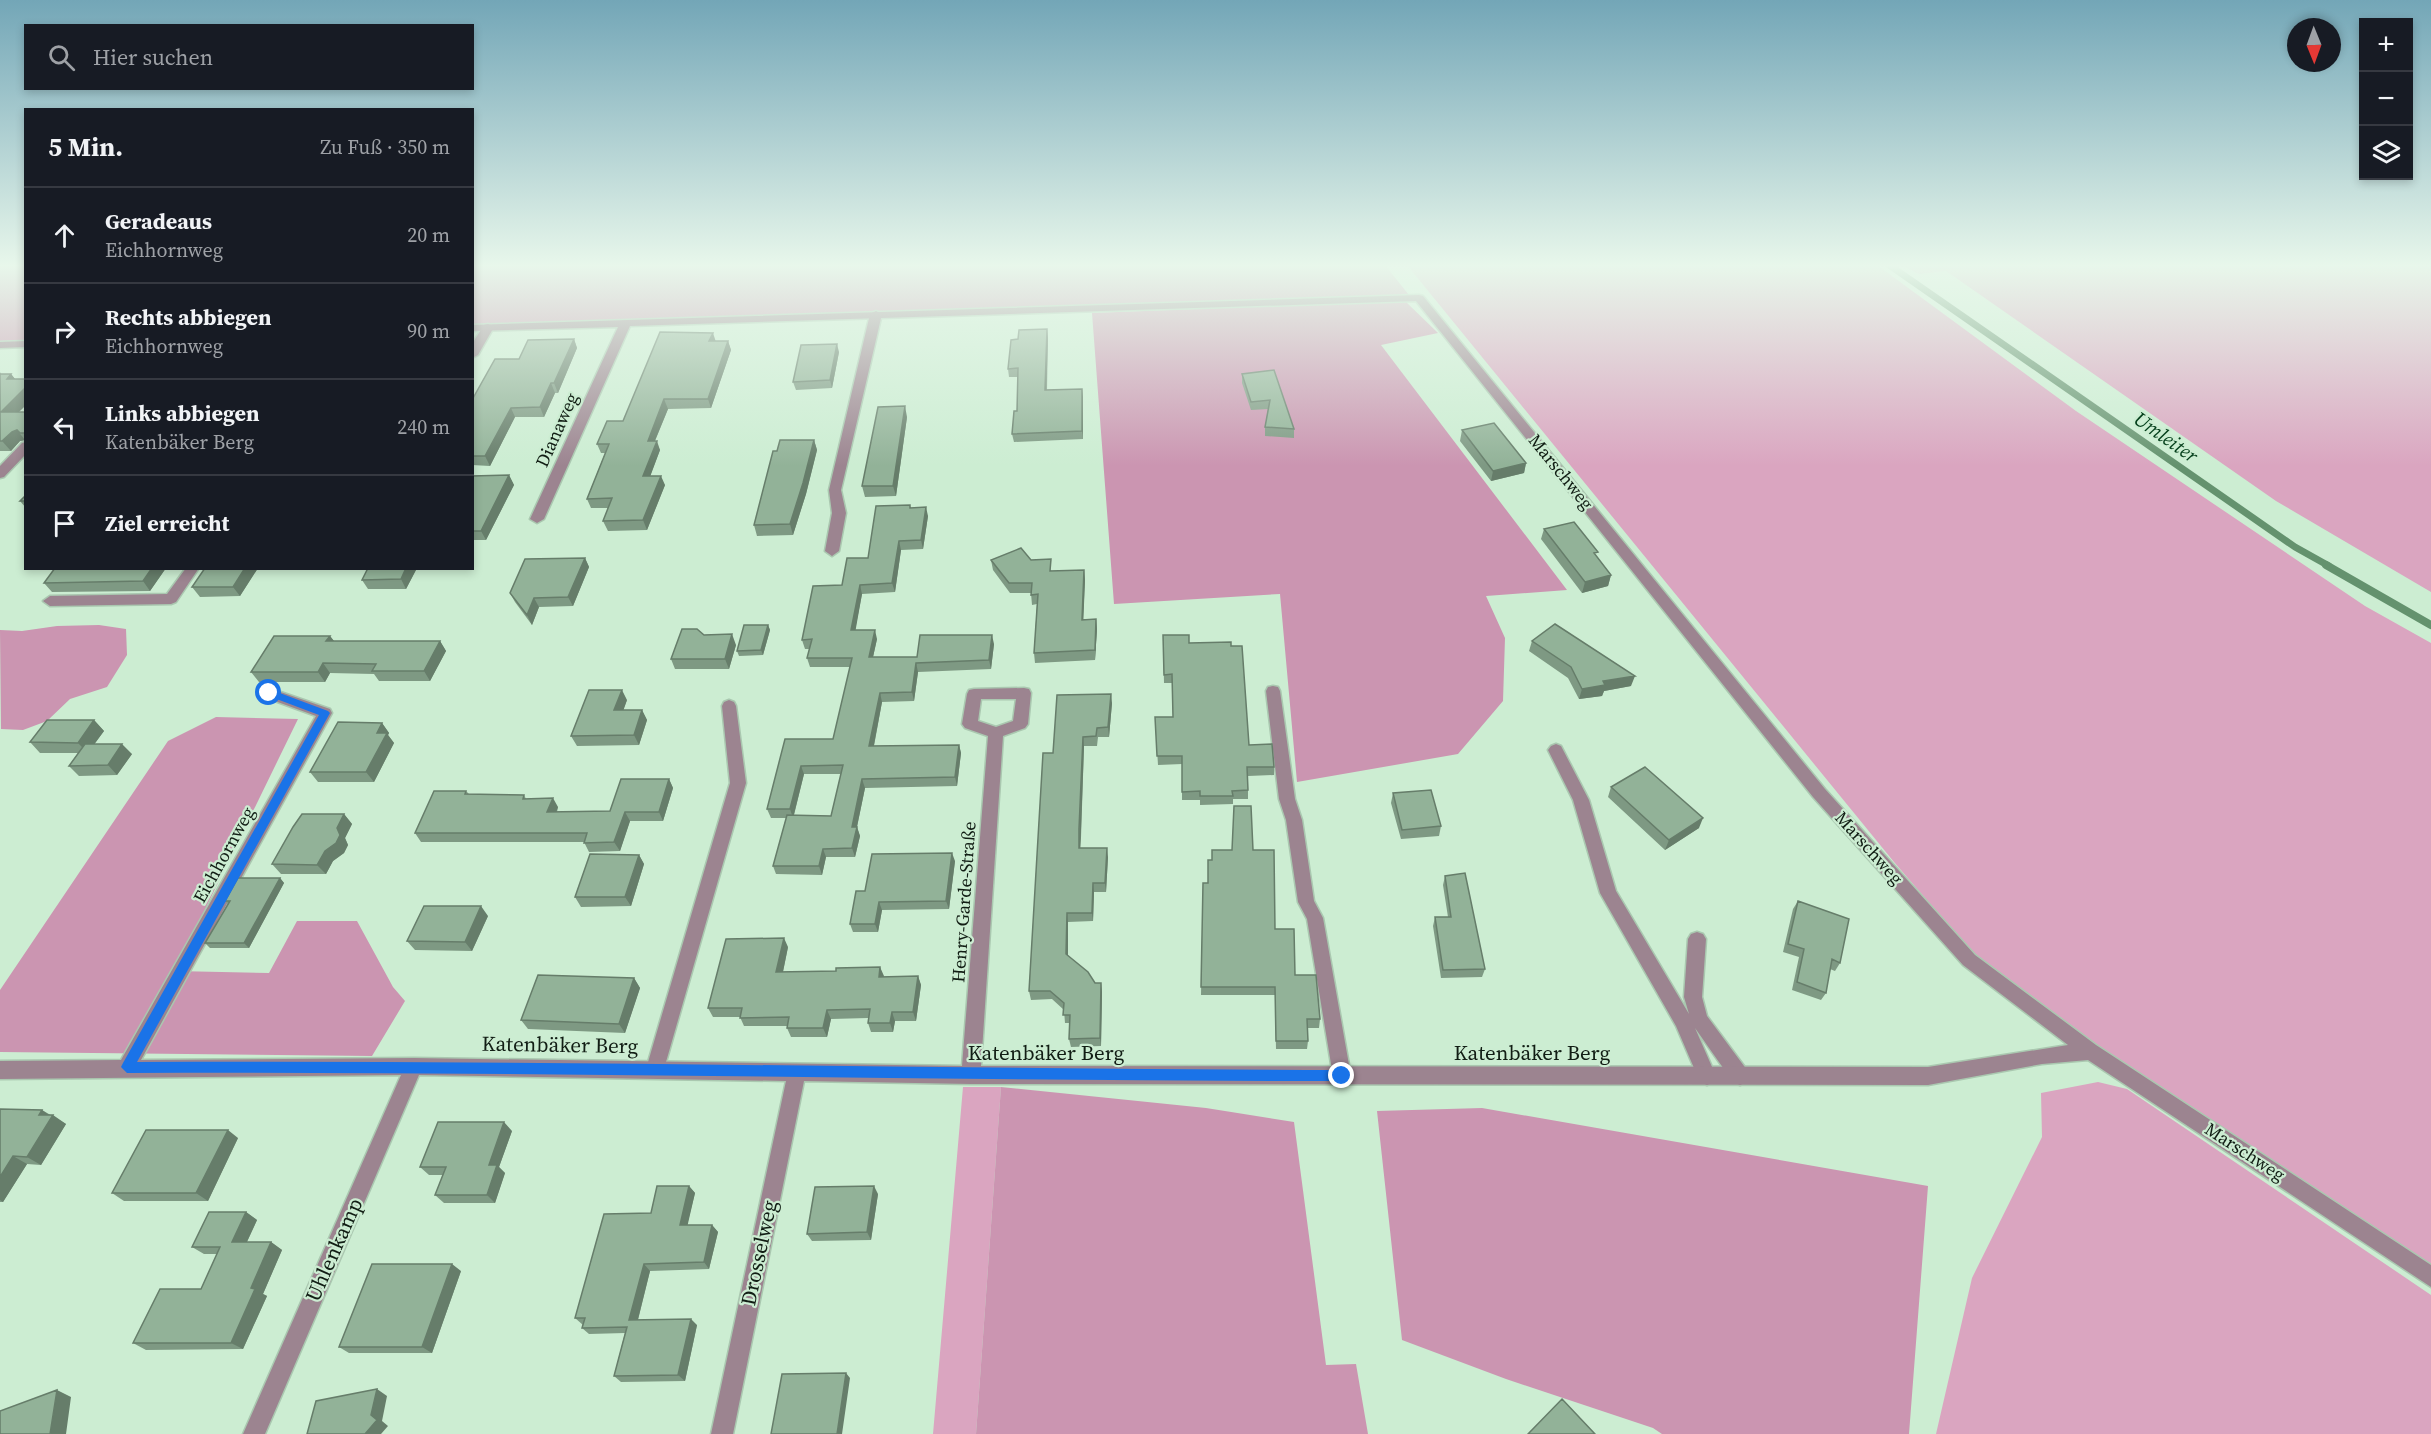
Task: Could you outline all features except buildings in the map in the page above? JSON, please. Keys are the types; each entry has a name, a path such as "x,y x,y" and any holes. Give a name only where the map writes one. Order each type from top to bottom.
{"street":[{"path":"474,352 485,332"},
{"name":"Dianaweg","path":"537,519 621,332"},
{"path":"832,551 839,513 835,490 872,332"},
{"name":"Marschweg","path":"1446,332 1819,793 1969,960 2090,1051 2431,1277"},
{"path":"0,345 24,344"},
{"path":"0,474 24,448"},
{"path":"50,601 171,599 192,570"},
{"path":"1273,691 1287,799 1294,820 1306,902 1315,918 1342,1076"},
{"name":"Eichhornweg","path":"127,1067 325,713 269,693"},
{"path":"655,1069 738,783 729,706"},
{"name":"Henry-Garde-Straße","path":"971,1075 996,733"},
{"path":"1556,750 1581,800 1608,893 1683,1021 1707,1076"},
{"path":"1697,939 1693,998 1699,1019 1740,1076"},
{"name":"Katenbäker Berg","path":"0,1070 414,1066 971,1075 1928,1076 2042,1056 2090,1051"},
{"name":"Uhlenkamp","path":"254,1434 414,1066"},
{"name":"Drosselweg","path":"722,1434 797,1071"}],"shaded area":[{"path":"0,332 24,332 24,340 0,341"},
{"path":"1093,332 1437,332 1381,345 1567,590 1486,596 1505,638 1503,701 1458,754 1297,782 1280,594 1114,604"},
{"path":"1462,332 1968,332 2076,411 2365,606 2431,643 2431,1265 2097,1048 1975,956 1894,862"},
{"path":"2033,332 2431,332 2431,592 2276,501"},
{"path":"99,625 126,629 127,655 107,687 70,699 47,721 23,730 1,729 0,630 22,631 57,626"},
{"path":"216,717 298,719 175,971 269,973 297,921 357,921 393,987 405,1001 372,1056 0,1052 0,990 168,741"},
{"path":"2098,1082 2127,1089 2431,1295 2431,1434 1936,1434 1972,1278 2042,1137 2041,1093"},
{"path":"963,1087 1001,1087 976,1434 933,1434"},
{"path":"1001,1087 1206,1108 1294,1122 1326,1365 1356,1364 1368,1434 976,1434"},
{"path":"1482,1108 1928,1186 1909,1434 1662,1434 1653,1428 1506,1379 1402,1340 1377,1111"}],"waterway":[{"name":"Umleiter","path":"1985,332 2295,547 2329,566"},
{"name":"Umleiter","path":"2326,565 2431,625"}],"route":[{"path":"269,693 325,713 127,1067 414,1066 971,1075 1342,1076"}]}
